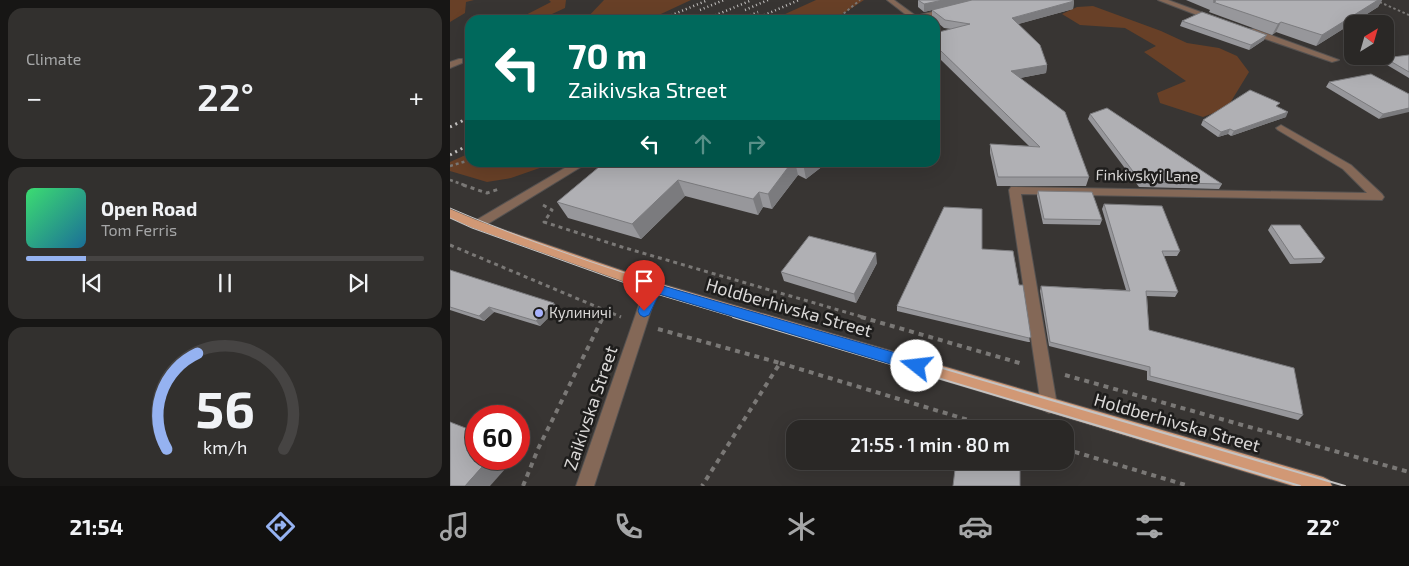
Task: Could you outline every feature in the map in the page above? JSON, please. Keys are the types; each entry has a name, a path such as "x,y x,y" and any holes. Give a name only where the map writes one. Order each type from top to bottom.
{"main road":[{"name":"Holdberhivska Street","path":"450,213 477,225 656,288 1324,486"}],"street":[{"path":"890,0 907,15"},
{"path":"1161,0 1225,22"},
{"path":"928,15 958,8"},
{"path":"1244,28 1335,60"},
{"path":"450,65 459,61"},
{"name":"Finkivskyi Lane","path":"1049,405 1045,370 1014,190 1378,197 1347,167 1281,128"},
{"path":"477,225 575,167"},
{"name":"Zaikivska Street","path":"585,486 648,299 656,288"}],"path":[{"path":"842,15 860,0"},
{"path":"1374,0 1409,15"},
{"path":"450,166 465,162"},
{"path":"450,180 469,187"},
{"path":"526,196 552,210 544,222 654,256"},
{"path":"450,245 605,312 538,449 524,486"},
{"path":"641,324 780,363 968,420"},
{"path":"702,486 780,363"},
{"path":"1074,452 1189,486"}],"shaded area":[{"path":"450,0 474,0 466,2 465,13 450,22"},
{"path":"549,0 566,0 565,8 550,15 526,15 551,2"},
{"path":"604,0 691,0 659,15 590,15"},
{"path":"816,0 864,0 839,15 783,15"},
{"path":"1093,6 1161,31 1187,43 1219,48 1237,56 1249,72 1227,108 1203,117 1160,103 1157,93 1186,81 1144,52 1156,46 1125,28 1080,25 1062,14 1077,7"},
{"path":"465,155 465,167 543,167 511,178 487,182 450,171 450,162"}],"building":[{"path":"918,0 943,0 924,4"},
{"path":"972,0 1074,1 1012,18 1040,45 1047,65 1011,71 1065,112 1089,177 998,177 990,144 1040,147 940,51 940,32 970,24 945,20 932,10"},
{"path":"1213,0 1378,0 1354,15 1344,15 1344,21 1322,35 1281,22 1278,24 1213,2 1216,1"},
{"path":"1202,12 1267,35 1251,45 1182,21"},
{"path":"1409,55 1409,72 1394,63 1394,57"},
{"path":"1371,74 1409,94 1409,108 1383,114 1329,82"},
{"path":"1250,90 1280,103 1276,106 1288,112 1234,131 1230,129 1221,132 1203,120"},
{"path":"1107,108 1222,184 1141,182 1090,114"},
{"path":"599,167 788,167 768,194 759,192 753,199 678,180 632,224 557,202"},
{"path":"1038,191 1092,192 1102,220 1044,219"},
{"path":"1104,204 1162,206 1180,251 1162,251 1178,292 1146,291 1149,330 1294,368 1303,415 1150,376 1150,367 1050,342 1041,286 1130,291"},
{"path":"944,207 982,209 982,249 1013,251 1019,285 1023,285 1031,337 897,306"},
{"path":"1271,225 1300,225 1325,258 1294,259"},
{"path":"809,236 876,253 854,294 781,272"},
{"path":"450,270 554,303 536,321 489,307 479,316 450,307"},
{"path":"450,422 465,428 465,470 479,470 465,486 450,486"},
{"path":"955,470 1020,470 1020,486 953,486"}],"tram line":[{"path":"450,208 569,254 772,318"},
{"path":"450,218 472,228 653,293 737,318"},
{"path":"733,317 1300,486"},
{"path":"768,317 1345,486"}],"railway":[{"path":"672,15 708,0"},
{"path":"700,10 724,0"},
{"path":"716,15 752,0"},
{"path":"745,10 768,0"},
{"path":"764,15 799,0"},
{"path":"751,15 758,12"},
{"path":"450,127 465,120"},
{"path":"450,155 465,147"}],"place":[{"name":"Кулиничі","path":"539,313"}],"route":[{"path":"644,311 648,299 656,288 917,366"}]}
